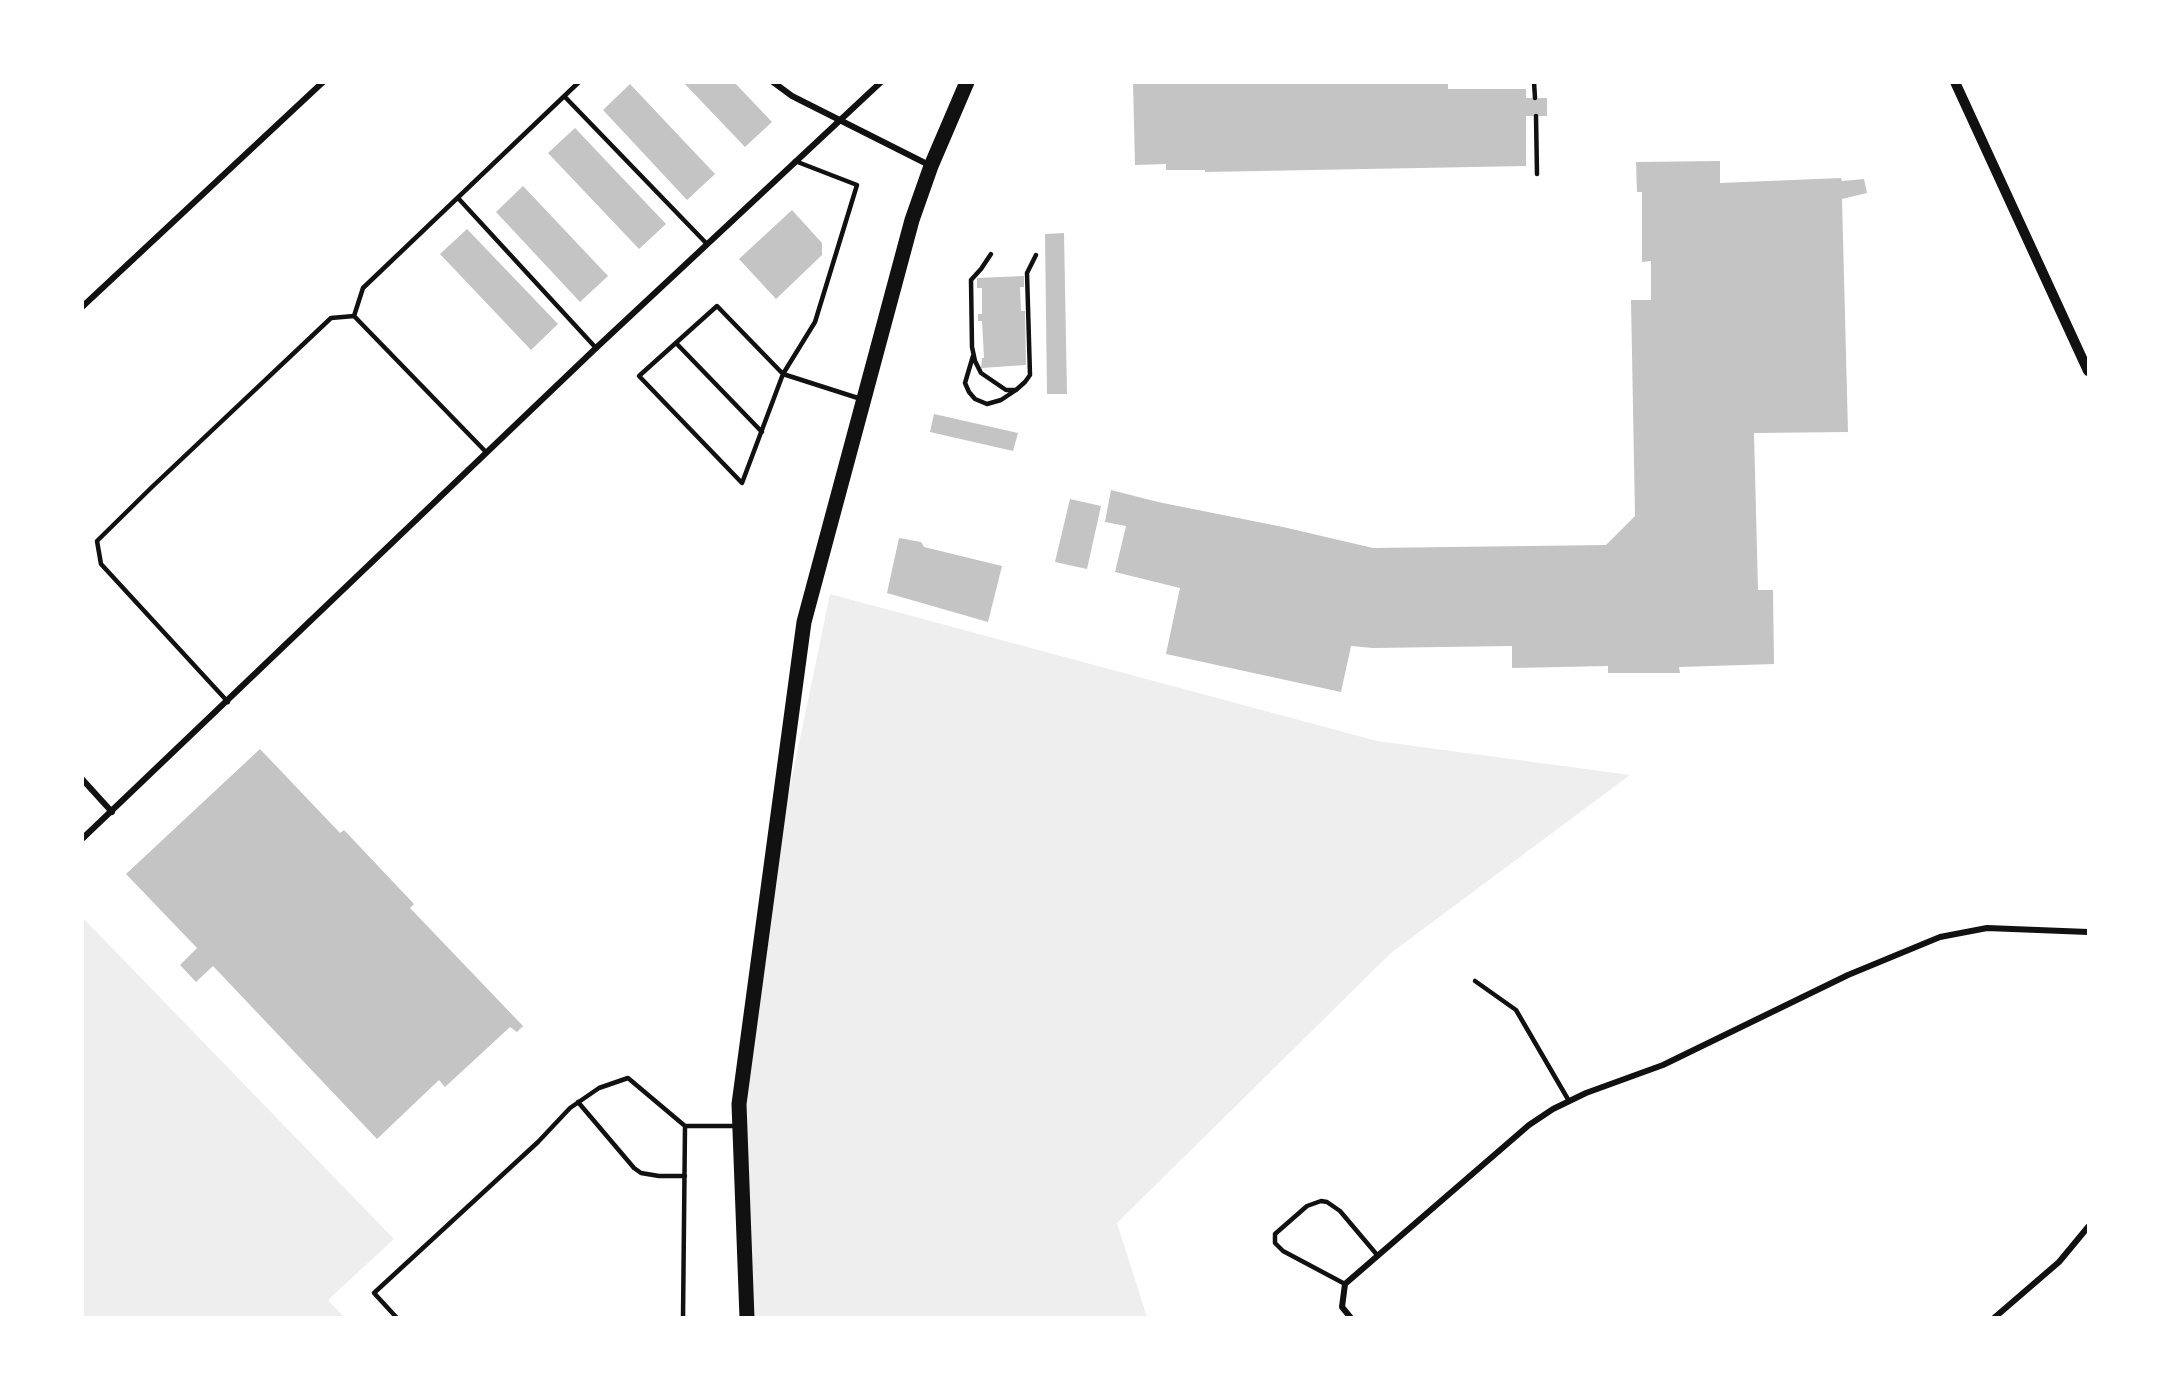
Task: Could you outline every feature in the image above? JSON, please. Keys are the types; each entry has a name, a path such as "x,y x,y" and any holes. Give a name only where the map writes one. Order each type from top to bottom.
{"main road":[{"path":"747,1317 739,1104 804,622 912,220 931,166 967,82"}],"street":[{"path":"82,307 323,82"},
{"path":"773,82 792,96 931,166"},
{"path":"82,839 228,702 486,452 881,82"},
{"path":"1955,82 2088,371"},
{"path":"82,779 112,812"},
{"path":"1351,1317 1342,1307 1345,1284 1529,1125 1553,1109 1663,1065 1848,975 1940,937 1987,928 2088,932"},
{"path":"1995,1317 2059,1262 2088,1227"}],"lane":[{"path":"354,316 363,288 579,82"},
{"path":"1534,82 1535,98"},
{"path":"565,97 707,244"},
{"path":"1536,116 1538,174"},
{"path":"795,161 857,185 815,322 783,374 742,483 639,376 717,306 783,374 864,400"},
{"path":"458,198 596,348"},
{"path":"991,254 971,280 973,353 965,383 975,399 987,404 1001,400 1016,390 1030,375 1028,273 1036,255"},
{"path":"354,316 486,452"},
{"path":"228,702 101,564 97,541 331,318 354,316"},
{"path":"676,343 762,432"},
{"path":"973,353 981,373 1006,390 1016,390"},
{"path":"1475,981 1516,1010 1569,1101"},
{"path":"397,1317 374,1293 538,1142 570,1108 599,1088 628,1078 685,1126 740,1126"},
{"path":"578,1102 634,1168 641,1173 685,1176"},
{"path":"683,1317 685,1126"},
{"path":"1345,1284 1283,1251 1273,1239 1275,1234 1307,1206 1327,1202 1340,1211 1377,1256"}],"shaded area":[{"path":"830,594 1377,741 1630,775 1391,953 1117,1223 1147,1317 747,1318 739,1104 768,893"},
{"path":"83,918 394,1239 328,1300 344,1317 83,1317"}],"building":[{"path":"683,82 734,82 772,122 745,147"},
{"path":"1133,82 1448,82 1448,89 1526,89 1526,98 1547,98 1547,116 1526,116 1526,166 1205,172 1205,170 1166,170 1166,164 1135,165"},
{"path":"630,84 715,174 687,200 603,110"},
{"path":"575,128 666,224 639,249 548,153"},
{"path":"1720,161 1720,183 1864,179 1867,193 1842,199 1848,432 1754,433 1758,590 1773,590 1774,664 1679,667 1680,673 1608,673 1608,666 1512,668 1512,646 1373,648 1351,646 1341,692 1166,654 1180,588 1115,572 1126,526 1105,522 1111,490 1373,548 1606,545 1635,516 1631,300 1651,300 1651,261 1642,262 1642,192 1637,192 1636,162"},
{"path":"523,186 608,276 580,302 496,212"},
{"path":"792,210 822,243 822,255 776,299 739,259"},
{"path":"467,229 558,324 531,350 440,254"},
{"path":"1064,233 1067,394 1047,394 1045,234"},
{"path":"1024,276 1024,287 1020,287 1021,311 1025,311 1026,365 981,368 982,358 984,358 982,321 978,321 978,314 982,314 982,288 977,288 977,278"},
{"path":"934,414 1018,433 1013,451 930,432"},
{"path":"1070,499 1101,506 1087,569 1055,562"},
{"path":"899,538 921,542 924,547 1002,566 988,622 887,593"},
{"path":"260,749 340,833 344,830 414,904 410,908 523,1026 517,1032 510,1027 445,1087 439,1080 377,1139 213,966 196,982 180,965 197,948 126,874"}]}
